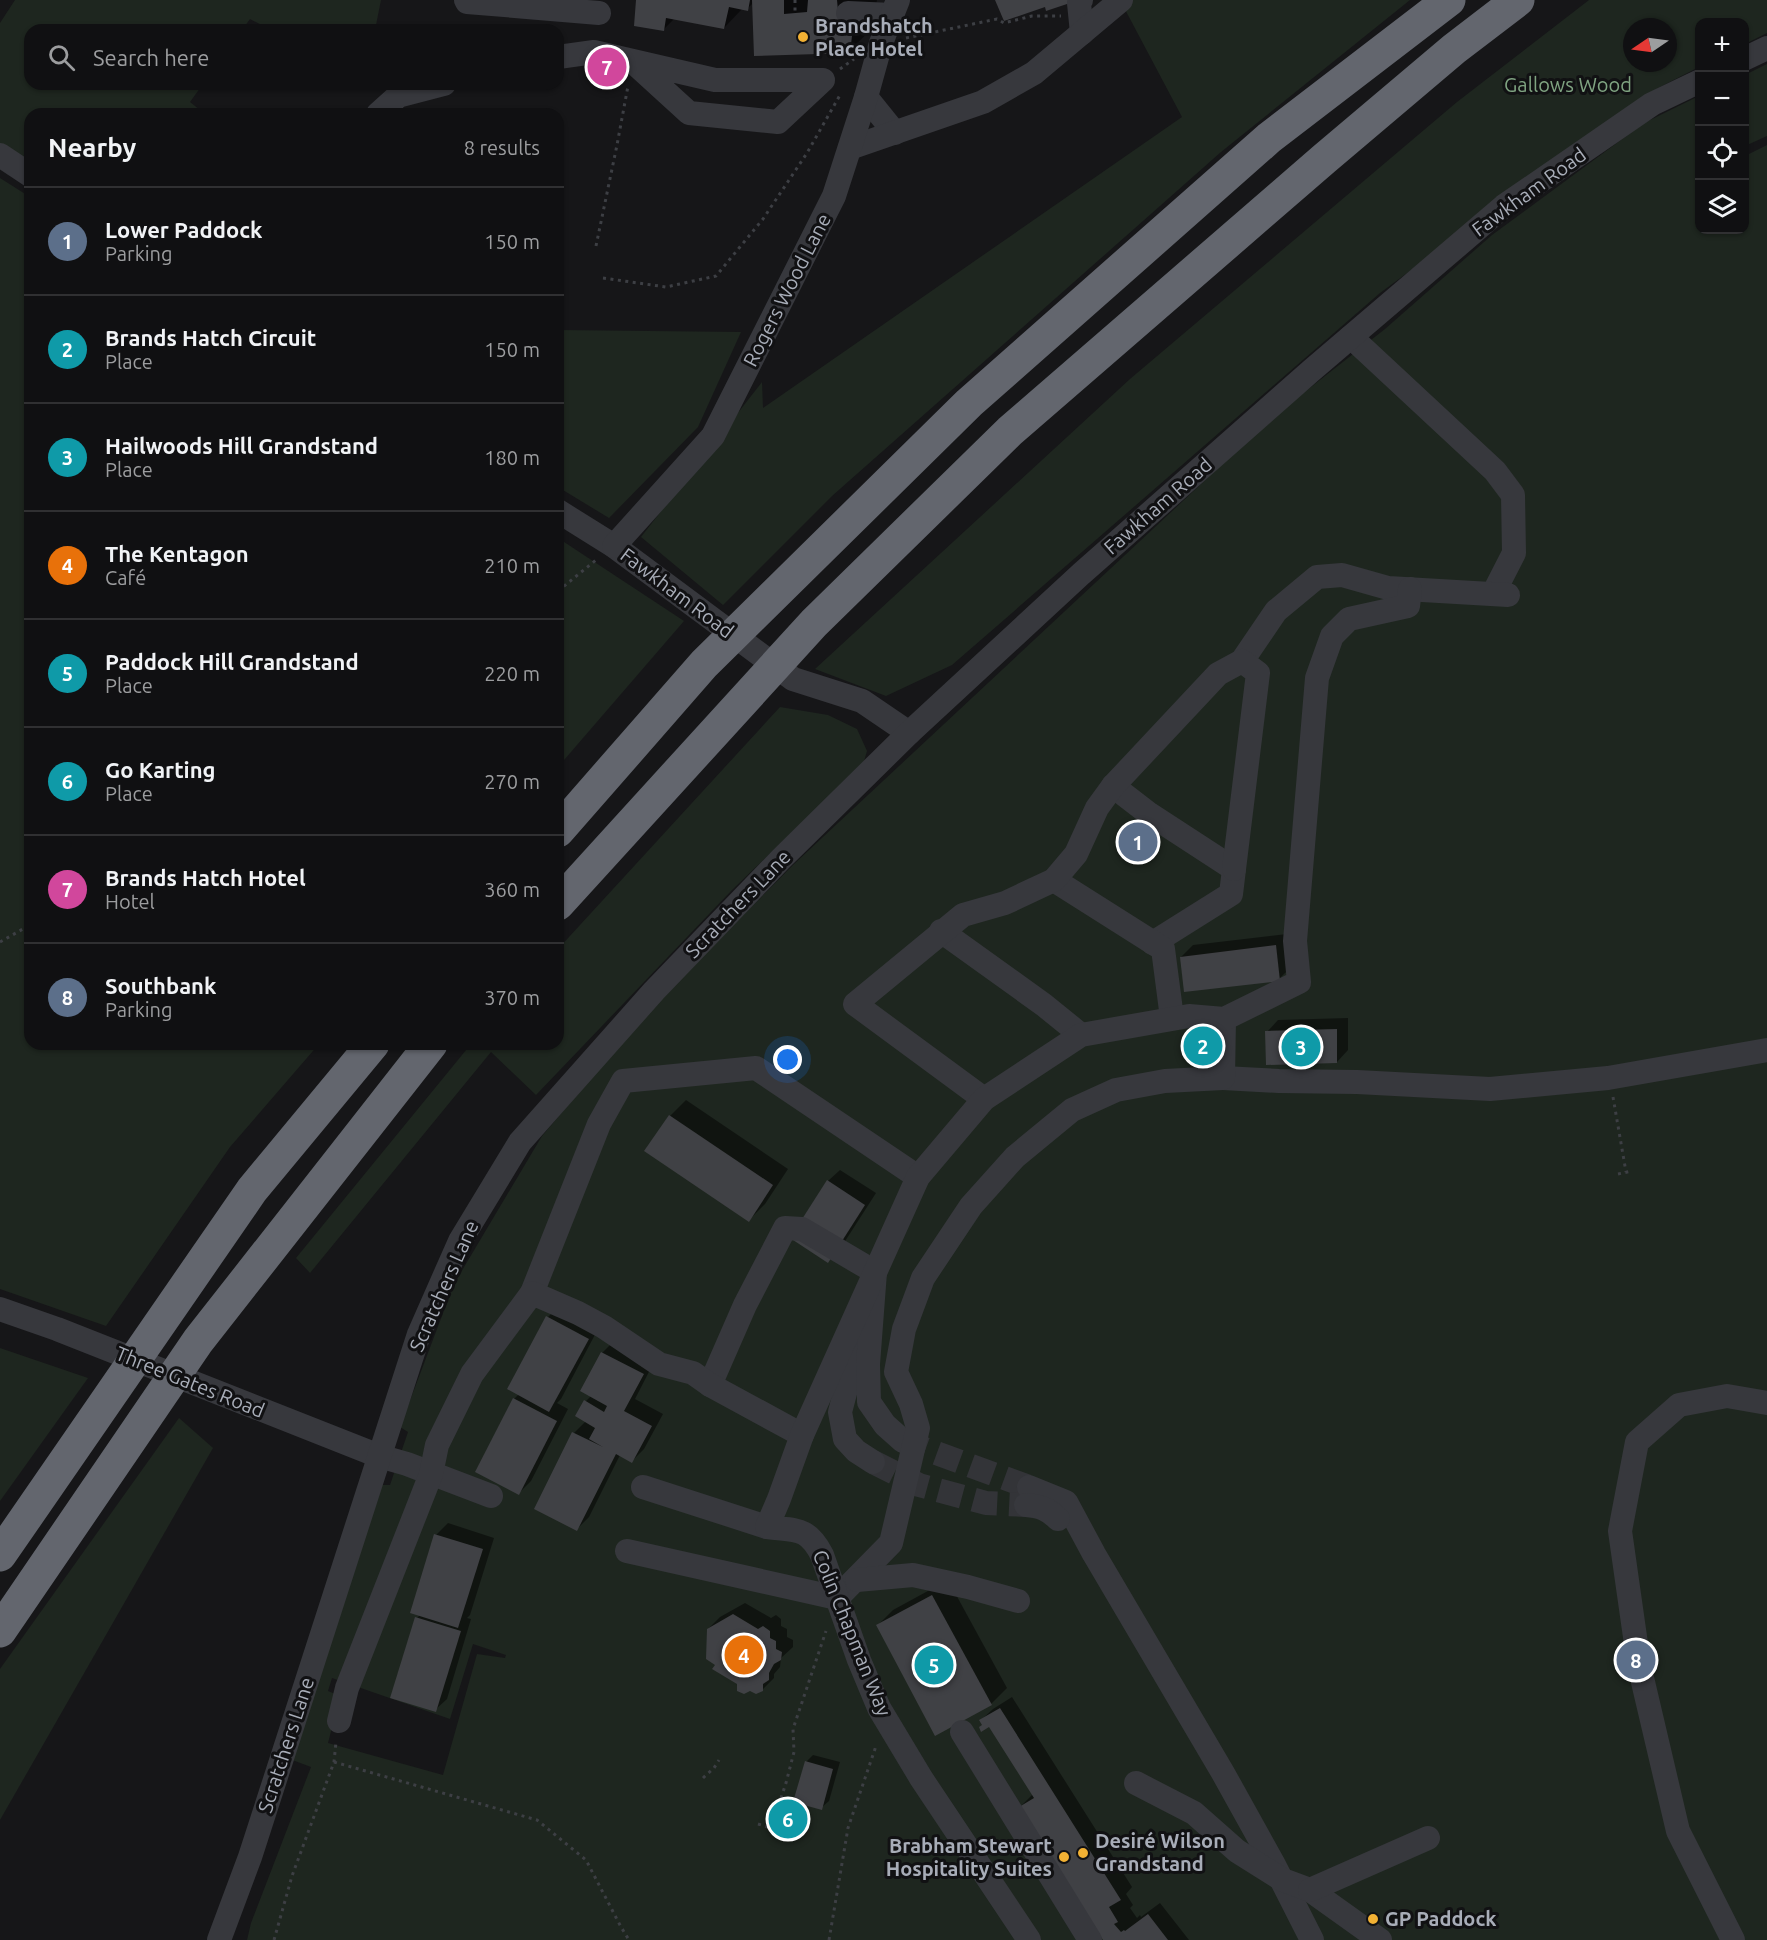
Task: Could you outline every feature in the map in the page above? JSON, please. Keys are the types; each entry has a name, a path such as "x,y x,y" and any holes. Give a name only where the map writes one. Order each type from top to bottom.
{"highway":[{"path":"564,824 704,664 969,403 1269,138 1449,0"},
{"path":"564,897 814,623 1010,431 1324,159 1454,49 1518,0"},
{"path":"0,1555 252,1190 368,1050"},
{"path":"0,1631 198,1341 426,1050"}],"street":[{"path":"466,0 467,2 600,7 594,52"},
{"path":"850,148 983,102 1034,73 1081,16 1121,0"},
{"path":"848,13 895,8"},
{"name":"Rogers Wood Lane","path":"614,546 713,436 834,196 866,97 880,43 895,8"},
{"path":"1749,56 1767,48"},
{"path":"564,56 594,52 715,80 832,87"},
{"path":"632,61 689,113 778,122 832,87"},
{"name":"Fawkham Road","path":"564,515 614,546 793,679 862,701 909,733 1081,574 1504,206 1652,104 1695,83"},
{"path":"385,108 398,96 421,90"},
{"path":"866,97 895,133"},
{"path":"0,155 24,171"},
{"path":"984,1099 855,1004 963,915 1005,903 1054,880 1076,854 1097,808 1113,786 1218,674 1242,661 1276,611 1317,577 1342,575 1388,588 1501,595 1514,553 1513,495 1495,471 1351,337"},
{"path":"644,1487 767,1527 802,1435 918,1177 984,1099 1081,1035 1189,1016 1224,1019 1299,982 1295,940 1317,678 1332,636 1349,619 1408,606 1410,589"},
{"path":"1153,943 1230,894 1258,673 1242,661"},
{"name":"Scratchers Lane","path":"219,1940 250,1857 419,1334 460,1241 520,1142 654,991 781,859 909,733"},
{"path":"1113,786 1148,813 1234,868"},
{"path":"1054,880 1163,949 1172,1018"},
{"path":"941,931 1044,1005 1081,1035"},
{"path":"1223,1078 1224,1019"},
{"path":"627,1551 837,1598 857,1580 891,1543 914,1450 918,1428 911,1404 896,1372 904,1329 923,1278 971,1206 1015,1157 1072,1110 1116,1090 1165,1081 1223,1078 1490,1089 1608,1078 1767,1050"},
{"path":"339,1721 347,1688 431,1474 437,1445 472,1374 532,1293 599,1124 623,1081 756,1068 918,1177"},
{"path":"710,1385 745,1305 785,1228 802,1229 875,1272"},
{"path":"875,1272 868,1364 869,1402 885,1425 903,1440"},
{"path":"532,1293 578,1313 658,1364 693,1373 710,1385 802,1435"},
{"name":"Three Gates Road","path":"0,1309 57,1329 379,1456 491,1496"},
{"path":"870,1328 850,1374 840,1412 844,1439 856,1451 873,1462"},
{"path":"1733,1940 1678,1831 1639,1665 1620,1531 1637,1442 1679,1405 1727,1396 1767,1403"},
{"path":"1027,1496 1066,1502 1094,1554 1223,1773 1273,1874 1312,1940"},
{"name":"Colin Chapman Way","path":"767,1527 804,1532 812,1538 822,1555 867,1679 885,1719 921,1778 1029,1940"},
{"path":"857,1580 913,1575 1018,1601"},
{"path":"962,1732 1090,1940"},
{"path":"1136,1783 1194,1813 1237,1851 1273,1874 1310,1890 1380,1940"},
{"path":"1310,1890 1428,1838"}],"path":[{"path":"795,0 795,11"},
{"path":"880,43 997,19 1004,23 1032,16 1081,16"},
{"path":"603,278 666,287 716,276 763,219 807,153 832,87 855,59"},
{"path":"596,246 632,61"},
{"path":"564,586 614,546"},
{"path":"0,942 24,928"},
{"path":"1613,1097 1626,1172"},
{"path":"1618,1174 1632,1171"},
{"path":"758,1824 771,1828 775,1817 794,1752 793,1729 837,1598"},
{"path":"829,1940 848,1828 885,1719"},
{"path":"274,1940 292,1875 334,1762 339,1721"},
{"path":"703,1778 719,1760"},
{"path":"334,1762 537,1820 586,1860 629,1940"}],"green space":[{"path":"15,0 381,0 376,24 260,24 250,19 246,24 24,24 24,90 199,90 190,102 198,108 24,108 24,159 0,144 0,23"},
{"path":"1120,0 1410,0 1221,152 832,496 723,605 641,537 762,382 763,408 1182,117"},
{"name":"Gallows Wood","path":"1589,0 1767,0 1767,33 1749,42 1749,18 1695,18 1695,69 1658,88 1380,293 952,665 886,696 815,669 1130,379 1457,102"},
{"path":"1767,64 1767,136 1749,144 1749,126 1749,73"},
{"path":"1695,98 1695,234 1749,234 1749,154 1767,145 1767,1940 247,1940 251,1923 311,1767 287,1758 382,1485 390,1485 408,1432 400,1427 454,1284 542,1136 647,1012 793,865 1274,416 1385,329 1492,235 1644,123","holes":["473,1644 506,1655 505,1658 477,1654 443,1775 328,1743 340,1696 328,1691 332,1678 450,1719"]},
{"path":"0,178 24,193 24,1050 314,1050 230,1147 106,1326 0,1289"},
{"path":"564,330 741,332 698,427 609,518 564,491"},
{"path":"564,542 684,621 564,760"},
{"path":"780,707 828,715 857,729 867,751 862,768 732,890 536,1095 491,1052 310,1273 296,1258 466,1050 564,1050 564,942"},
{"path":"0,1348 88,1378 0,1501"},
{"path":"179,1418 213,1448 0,1820 0,1669"}],"building":[{"path":"636,0 750,0 748,11 729,7 724,29 666,18 664,31 634,26"},
{"name":"Brandshatch Place Hotel","path":"752,0 784,0 784,14 807,12 808,0 837,0 839,21 854,19 850,53 754,56"},
{"path":"995,0 1079,0 1046,11 1045,7 1004,21"},
{"path":"1276,945 1280,981 1184,992 1180,957"},
{"path":"1337,1029 1337,1063 1266,1065 1265,1031"},
{"path":"669,1115 773,1185 749,1222 644,1151"},
{"path":"827,1180 865,1205 828,1263 790,1238"},
{"path":"546,1316 589,1339 549,1412 507,1389"},
{"path":"601,1352 644,1374 624,1411 652,1426 632,1463 616,1454 577,1531 534,1509 572,1432 603,1447 589,1439 595,1428 575,1416 584,1400 604,1412 607,1406 580,1391"},
{"path":"513,1398 557,1421 519,1495 475,1472"},
{"path":"434,1534 483,1549 458,1628 410,1613"},
{"path":"932,1595 992,1705 935,1736 876,1625"},
{"path":"733,1614 758,1629 763,1626 770,1631 770,1638 776,1641 776,1649 782,1652 781,1660 774,1664 769,1673 769,1680 763,1684 763,1691 756,1694 750,1691 744,1694 737,1691 737,1684 712,1669 715,1665 706,1659 707,1629"},
{"path":"415,1617 461,1631 436,1712 390,1698"},
{"path":"1000,1708 1121,1900 1109,1907 1118,1922 1114,1924 1121,1932 1125,1931 1148,1914 1168,1940 1103,1940 1019,1807 1034,1798 989,1727 981,1732 979,1727 982,1725 979,1720"},
{"path":"805,1761 833,1769 822,1810 793,1802"},
{"path":"787,1809 794,1811 789,1829 781,1827"}],"tunnel":[{"path":"903,1441 1029,1487"},
{"path":"873,1462 919,1485 986,1503 1026,1505"}],"place":[{"name":"Brandshatch Place Hotel","path":"803,37"},
{"name":"Brands Hatch Hotel","path":"607,67"},
{"name":"Lower Paddock","path":"1138,842"},
{"name":"Brands Hatch Circuit","path":"1203,1046"},
{"name":"Hailwoods Hill Grandstand","path":"1301,1047"},
{"name":"The Kentagon","path":"744,1655"},
{"name":"Southbank","path":"1636,1660"},
{"name":"Paddock Hill Grandstand","path":"934,1665"},
{"name":"Go Karting","path":"788,1819"},
{"name":"Desiré Wilson Grandstand","path":"1083,1853"},
{"name":"Brabham Stewart Hospitality Suites","path":"1064,1857"},
{"name":"GP Paddock","path":"1373,1919"}]}
